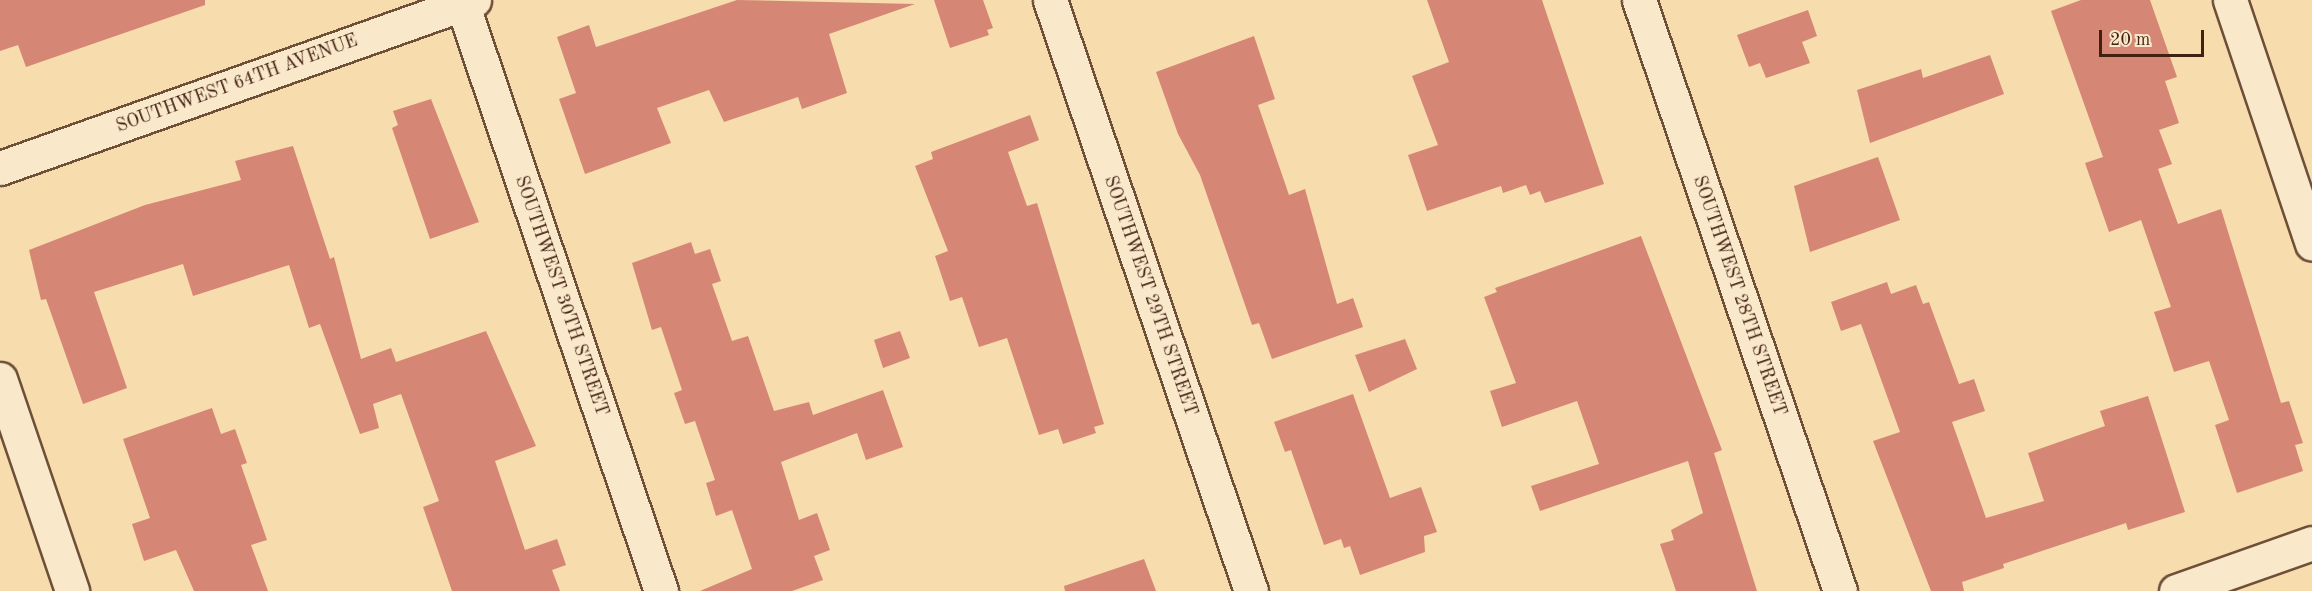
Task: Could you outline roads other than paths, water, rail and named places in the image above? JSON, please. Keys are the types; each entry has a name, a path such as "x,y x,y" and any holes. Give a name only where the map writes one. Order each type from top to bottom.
{"street":[{"name":"SOUTHWEST 29TH STREET","path":"1050,0 1251,591"},
{"name":"SOUTHWEST 28TH STREET","path":"1639,0 1840,591"},
{"path":"2230,0 2312,243"},
{"name":"SOUTHWEST 64TH AVENUE","path":"0,168 466,1"},
{"name":"SOUTHWEST 30TH STREET","path":"466,1 661,591"},
{"path":"0,379 72,591"},
{"path":"2176,591 2312,543"}]}
